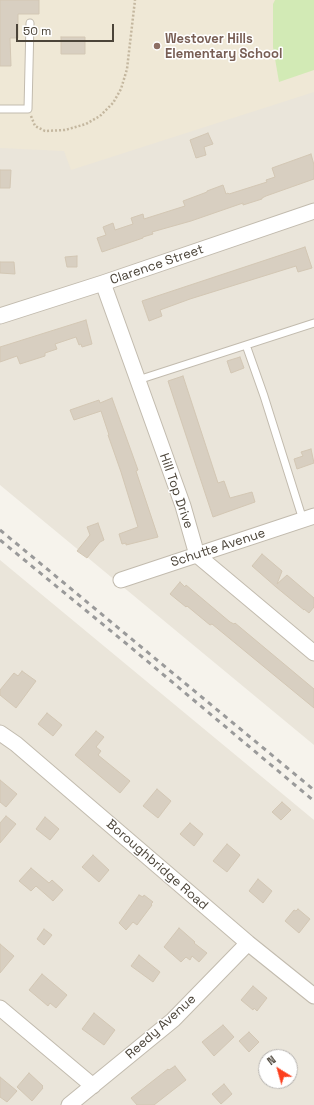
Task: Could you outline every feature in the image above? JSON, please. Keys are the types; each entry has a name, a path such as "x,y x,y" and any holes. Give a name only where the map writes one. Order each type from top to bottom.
{"street":[{"name":"Clarence Street","path":"0,316 103,283 314,211"},
{"name":"Hill Top Drive","path":"103,283 183,506 197,555"},
{"name":"Schutte Avenue","path":"121,580 309,518"},
{"path":"197,555 314,653"},
{"name":"Boroughbridge Road","path":"0,733 16,744 248,943 314,996"},
{"name":"Reedy Avenue","path":"69,1105 173,1020 248,943"},
{"path":"0,1008 92,1086"}],"lane":[{"path":"0,109 28,108 30,23"},
{"path":"138,380 314,323"},
{"path":"246,345 309,518"}],"path":[{"path":"28,108 35,126 45,130 65,130 86,124 96,119 113,103 127,69 135,0"}],"shaded area":[{"path":"0,0 314,0 314,745 0,485"},
{"name":"Westover Hills Elementary School","path":"0,0 314,0 314,92 71,170 64,151 0,148"},
{"path":"0,560 314,820 314,1105 0,1105"}],"green space":[{"path":"275,0 314,0 314,70 279,82 273,47 273,4"}],"building":[{"path":"0,0 39,0 39,14 18,14 18,38 10,38 11,66 0,66"},
{"path":"61,37 85,37 85,54 61,54"},
{"path":"208,133 213,144 204,147 206,155 196,158 190,140"},
{"path":"311,154 314,165 314,179 266,196 262,199 243,205 243,203 191,221 152,232 153,234 102,252 97,238 106,235 103,227 113,223 115,230 133,224 131,218 143,214 144,219 185,206 183,201 223,185 226,194 229,194 267,182 266,180 275,177 272,168"},
{"path":"0,170 11,170 10,188 0,188"},
{"path":"305,247 312,268 298,272 296,266 190,299 160,310 162,316 149,321 142,301"},
{"path":"77,256 77,267 67,267 65,257"},
{"path":"0,262 14,262 15,274 0,273"},
{"path":"86,320 92,344 82,347 81,344 79,345 76,337 55,344 57,349 45,353 45,356 20,364 17,356 0,362 0,347"},
{"path":"240,357 244,368 231,373 227,361"},
{"path":"183,376 218,483 224,481 230,498 252,492 255,502 213,517 168,381"},
{"path":"112,398 138,470 136,471 158,537 126,545 126,543 122,544 119,534 138,527 101,411 74,420 70,410 99,400 100,403"},
{"path":"311,449 314,463 297,469 294,459 303,456 301,452"},
{"path":"98,523 104,540 100,542 87,558 77,551 90,535 87,527"},
{"path":"262,554 282,571 277,584 287,575 314,598 314,607 309,613 252,566"},
{"path":"180,582 185,587 186,585 230,622 235,623 314,689 314,708 212,624 210,625 170,594"},
{"path":"22,671 36,681 16,708 0,695 0,690 14,673 18,676"},
{"path":"47,713 62,725 53,736 38,724"},
{"path":"96,731 104,737 96,747 101,751 98,755 130,781 120,793 75,755"},
{"path":"0,780 17,794 6,807 0,802"},
{"path":"157,789 171,801 158,818 143,806"},
{"path":"282,802 291,810 281,820 272,812"},
{"path":"6,816 16,824 0,843 0,823"},
{"path":"45,817 59,829 50,840 36,829"},
{"path":"190,823 203,834 194,846 180,834"},
{"path":"227,844 240,855 227,872 213,861"},
{"path":"93,855 109,870 99,882 82,867"},
{"path":"31,868 49,883 52,880 63,890 53,901 36,886 31,891 19,881"},
{"path":"258,879 272,891 263,903 249,891"},
{"path":"139,895 143,897 144,895 153,902 151,904 152,905 137,925 133,922 126,930 119,923"},
{"path":"298,909 310,919 299,933 285,921 294,910 296,911"},
{"path":"179,928 207,953 199,962 192,956 190,960 186,957 181,962 164,947"},
{"path":"44,929 52,935 44,945 37,939"},
{"path":"0,944 14,956 0,973"},
{"path":"139,955 160,972 153,982 131,966"},
{"path":"42,974 67,995 56,1008 50,1003 48,1006 29,990"},
{"path":"253,986 267,998 257,1011 254,1008 253,1010 241,1000"},
{"path":"94,1013 115,1030 104,1045 82,1029"},
{"path":"223,1025 234,1037 214,1056 202,1042"},
{"path":"249,1032 259,1042 249,1052 239,1041"},
{"path":"175,1066 186,1080 154,1105 137,1105 131,1098 168,1069 169,1070"},
{"path":"29,1073 43,1086 32,1101 17,1087"},
{"path":"0,1077 17,1091 7,1102 0,1097"},
{"path":"224,1084 232,1094 221,1104 212,1094"}],"railway":[{"path":"0,530 314,790"},
{"path":"0,540 314,801"}],"place":[{"name":"Westover Hills Elementary School","path":"157,46"}]}
